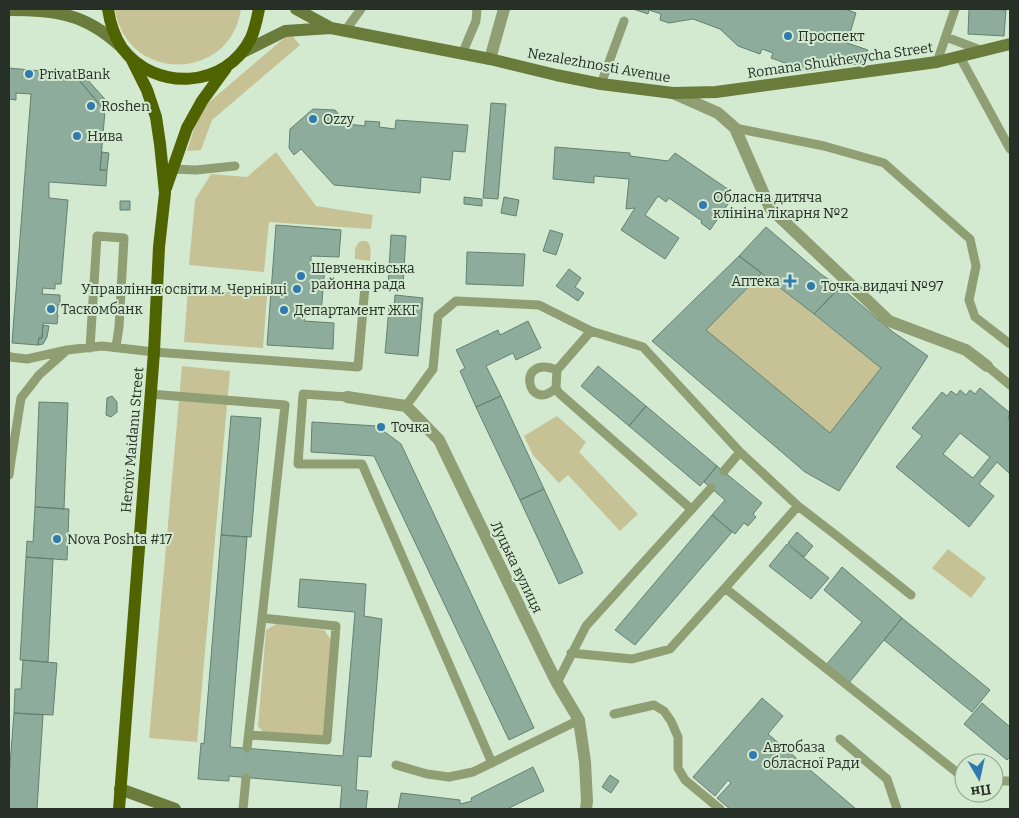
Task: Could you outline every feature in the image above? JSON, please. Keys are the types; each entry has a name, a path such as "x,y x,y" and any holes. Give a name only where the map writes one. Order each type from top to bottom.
{"main road":[{"path":"108,9 110,22 122,48 137,64 151,72 166,78 199,78 229,64"},
{"path":"165,193 187,128 202,101 250,39 259,9"},
{"path":"131,58 147,90 156,118 165,193"},
{"name":"Heroiv Maidanu Street","path":"119,809 154,352 159,248 165,193"}],"street":[{"path":"296,9 331,28"},
{"path":"490,59 504,9"},
{"path":"9,10 53,12 80,18 112,38 122,48"},
{"path":"241,53 285,31 331,28"},
{"name":"Nezalezhnosti Avenue","path":"331,28 490,59 601,84 672,93 718,113 735,128 770,208 795,232 889,320 966,350 987,366"},
{"name":"Romana Shukhevycha Street","path":"672,93 716,92 937,62 1010,44"},
{"path":"347,397 406,406"},
{"name":"Луцька вулиця","path":"406,406 439,440 557,683 579,720 585,762 586,809"},
{"path":"120,789 175,809"}],"lane":[{"path":"345,31 361,9"},
{"path":"462,54 476,21 477,9"},
{"path":"937,62 955,9"},
{"path":"601,84 624,21"},
{"path":"946,37 983,51"},
{"path":"960,57 1010,149"},
{"path":"735,128 824,146 884,164 970,239 976,266 969,300 975,317 1010,344"},
{"path":"173,169 196,170 235,166"},
{"path":"90,348 97,236 124,238 119,327 116,347"},
{"path":"9,356 28,359 67,350 102,346 154,352 358,367 365,286"},
{"path":"406,406 433,369 438,316 456,301 539,305 591,331 643,347 740,452 798,506 911,595"},
{"path":"591,331 557,370 556,388 691,509"},
{"path":"9,475 20,398 39,375 67,350"},
{"path":"556,388 547,394 534,392 531,389 530,375 533,370 549,366 557,370"},
{"path":"987,366 1010,385"},
{"path":"150,394 285,405 247,748"},
{"path":"347,397 303,394 298,464 362,464 492,763"},
{"path":"724,471 740,452"},
{"path":"557,683 586,626 711,488"},
{"path":"572,652 632,659 670,649 798,506"},
{"path":"725,588 954,770"},
{"path":"248,735 327,740 336,626 262,618"},
{"path":"614,714 654,705 664,711 678,737 678,768 685,780 720,809"},
{"path":"396,765 427,774 449,777 473,772 579,720"},
{"path":"840,739 887,779 897,809"},
{"path":"242,809 246,778"}],"shaded area":[{"path":"115,9 241,9 233,33 218,51 199,61 178,64 157,61 138,51 123,33"},
{"path":"290,33 300,45 212,120 201,150 187,151 200,110"},
{"path":"276,152 316,206 373,215 371,229 269,222 264,272 189,265 195,200 211,174 247,177"},
{"path":"361,241 366,241 370,245 370,261 355,259 356,247"},
{"path":"762,273 881,368 830,433 706,330"},
{"path":"188,289 267,295 263,348 184,342"},
{"path":"182,366 230,371 197,742 149,738"},
{"path":"557,416 586,442 579,452 638,514 620,531 568,475 559,483 533,455 524,436"},
{"path":"948,549 986,578 971,598 932,568"},
{"path":"276,624 324,630 331,640 323,736 263,732 258,726 266,630"}],"building":[{"name":"Проспект","path":"633,9 845,9 856,13 847,43 868,50 863,63 807,71 771,58 773,53 762,49 760,54 738,46 720,29 693,19 669,23 660,20 661,14 649,10 648,14"},
{"path":"969,9 1006,10 1004,36 968,34"},
{"path":"9,68 74,74 105,111 100,170 107,170 106,186 49,182 49,198 68,200 61,284 55,284 55,289 43,288 42,294 60,295 57,324 43,323 42,338 39,338 38,345 12,343 31,94 16,93 16,100 9,99"},
{"path":"79,70 111,106 105,111 74,74"},
{"path":"491,103 506,104 498,199 483,198"},
{"path":"313,109 335,110 340,116 332,122 365,126 365,121 380,122 379,127 395,129 396,120 468,125 465,152 453,151 450,180 421,177 420,193 334,185 301,149 294,155 289,148 290,129"},
{"name":"Обласна дитяча клініна лікарня №2","path":"555,147 630,153 630,156 668,161 675,153 735,194 710,230 701,223 702,221 669,198 666,202 658,196 645,215 679,238 665,259 621,230 635,208 626,209 629,179 594,176 594,183 553,179"},
{"path":"102,152 109,153 107,170 100,170"},
{"path":"464,197 482,199 482,206 464,204"},
{"path":"504,197 519,200 516,216 501,213"},
{"path":"120,201 130,201 130,210 120,210"},
{"name":"Управління освіти м. Чернівці","path":"276,225 341,230 339,257 311,256 311,265 325,266 321,314 306,312 304,321 334,323 333,349 267,345"},
{"path":"766,227 822,275 840,287 814,314 739,256"},
{"path":"550,230 563,234 556,255 543,251"},
{"path":"391,235 406,236 403,287 388,286"},
{"path":"467,252 525,254 523,286 466,284"},
{"path":"739,256 762,273 706,330 830,433 881,368 814,314 840,287 893,332 928,356 839,491 805,472 652,341"},
{"path":"569,269 581,278 575,287 584,293 578,301 556,286"},
{"path":"395,295 423,298 418,356 385,353 389,308 394,309"},
{"path":"528,321 541,348 516,360 513,353 486,366 501,396 476,407 460,371 465,368 456,350 498,330 500,335"},
{"path":"43,325 49,326 47,337 43,344 38,345 39,338 42,338"},
{"path":"598,366 646,406 629,426 581,386"},
{"path":"980,388 1010,413 1008,418 1010,420 1010,474 997,462 979,484 994,496 969,527 896,467 922,436 912,428 942,392 947,396 951,391 957,395 960,390 966,395 970,390 975,394","holes":["960,433 990,457 973,478 943,454"]},
{"path":"112,396 117,402 117,412 111,417 106,415 107,398"},
{"path":"501,396 544,489 520,500 476,407"},
{"path":"39,402 68,403 64,509 35,507"},
{"path":"646,406 717,466 700,486 629,426"},
{"path":"231,416 261,418 251,537 221,535"},
{"path":"312,422 377,426 401,444 534,728 509,740 374,456 311,452"},
{"path":"717,466 762,503 753,514 756,517 748,526 744,523 735,534 712,515 725,500 704,482"},
{"path":"544,489 583,573 559,584 520,500"},
{"path":"35,507 69,509 67,560 26,557 27,541 33,542"},
{"path":"712,515 732,532 635,645 615,630"},
{"path":"797,532 813,546 804,557 788,543"},
{"path":"221,535 247,537 230,747 343,756 355,612 298,607 300,579 366,584 364,616 382,619 371,757 358,756 356,790 368,791 366,809 340,809 342,786 229,776 229,781 198,779 201,743 204,744"},
{"path":"787,544 829,578 811,599 769,566"},
{"path":"26,557 53,559 48,662 20,660"},
{"path":"842,567 902,618 848,684 826,665 862,622 824,590"},
{"path":"902,618 990,690 972,712 884,640"},
{"path":"23,660 57,663 53,715 14,713 15,689 21,689"},
{"name":"Автобаза обласної Ради","path":"762,698 783,716 768,734 856,809 730,809 717,798 731,783 728,780 715,796 693,777"},
{"path":"982,703 1010,727 1010,757 1007,760 1004,757 1004,753 999,753 964,724"},
{"path":"14,713 43,715 37,809 9,809 9,777"},
{"path":"533,767 544,791 507,809 398,809 401,793 460,800 460,804 472,801 471,798"},
{"path":"610,775 619,781 611,793 602,787"}],"place":[{"name":"Проспект","path":"788,36"},
{"name":"PrivatBank","path":"29,74"},
{"name":"Roshen","path":"91,106"},
{"name":"Ozzy","path":"313,119"},
{"name":"Нива","path":"77,136"},
{"name":"Обласна дитяча клініна лікарня №2","path":"703,205"},
{"name":"Шевченківська районна рада","path":"301,276"},
{"name":"Аптека","path":"790,281"},
{"name":"Точка видачі №97","path":"811,286"},
{"name":"Управління освіти м. Чернівці","path":"297,289"},
{"name":"Таскомбанк","path":"51,309"},
{"name":"Департамент ЖКГ","path":"284,310"},
{"name":"Точка","path":"381,427"},
{"name":"Nova Poshta #17","path":"57,539"},
{"name":"Автобаза обласної Ради","path":"753,755"}]}
